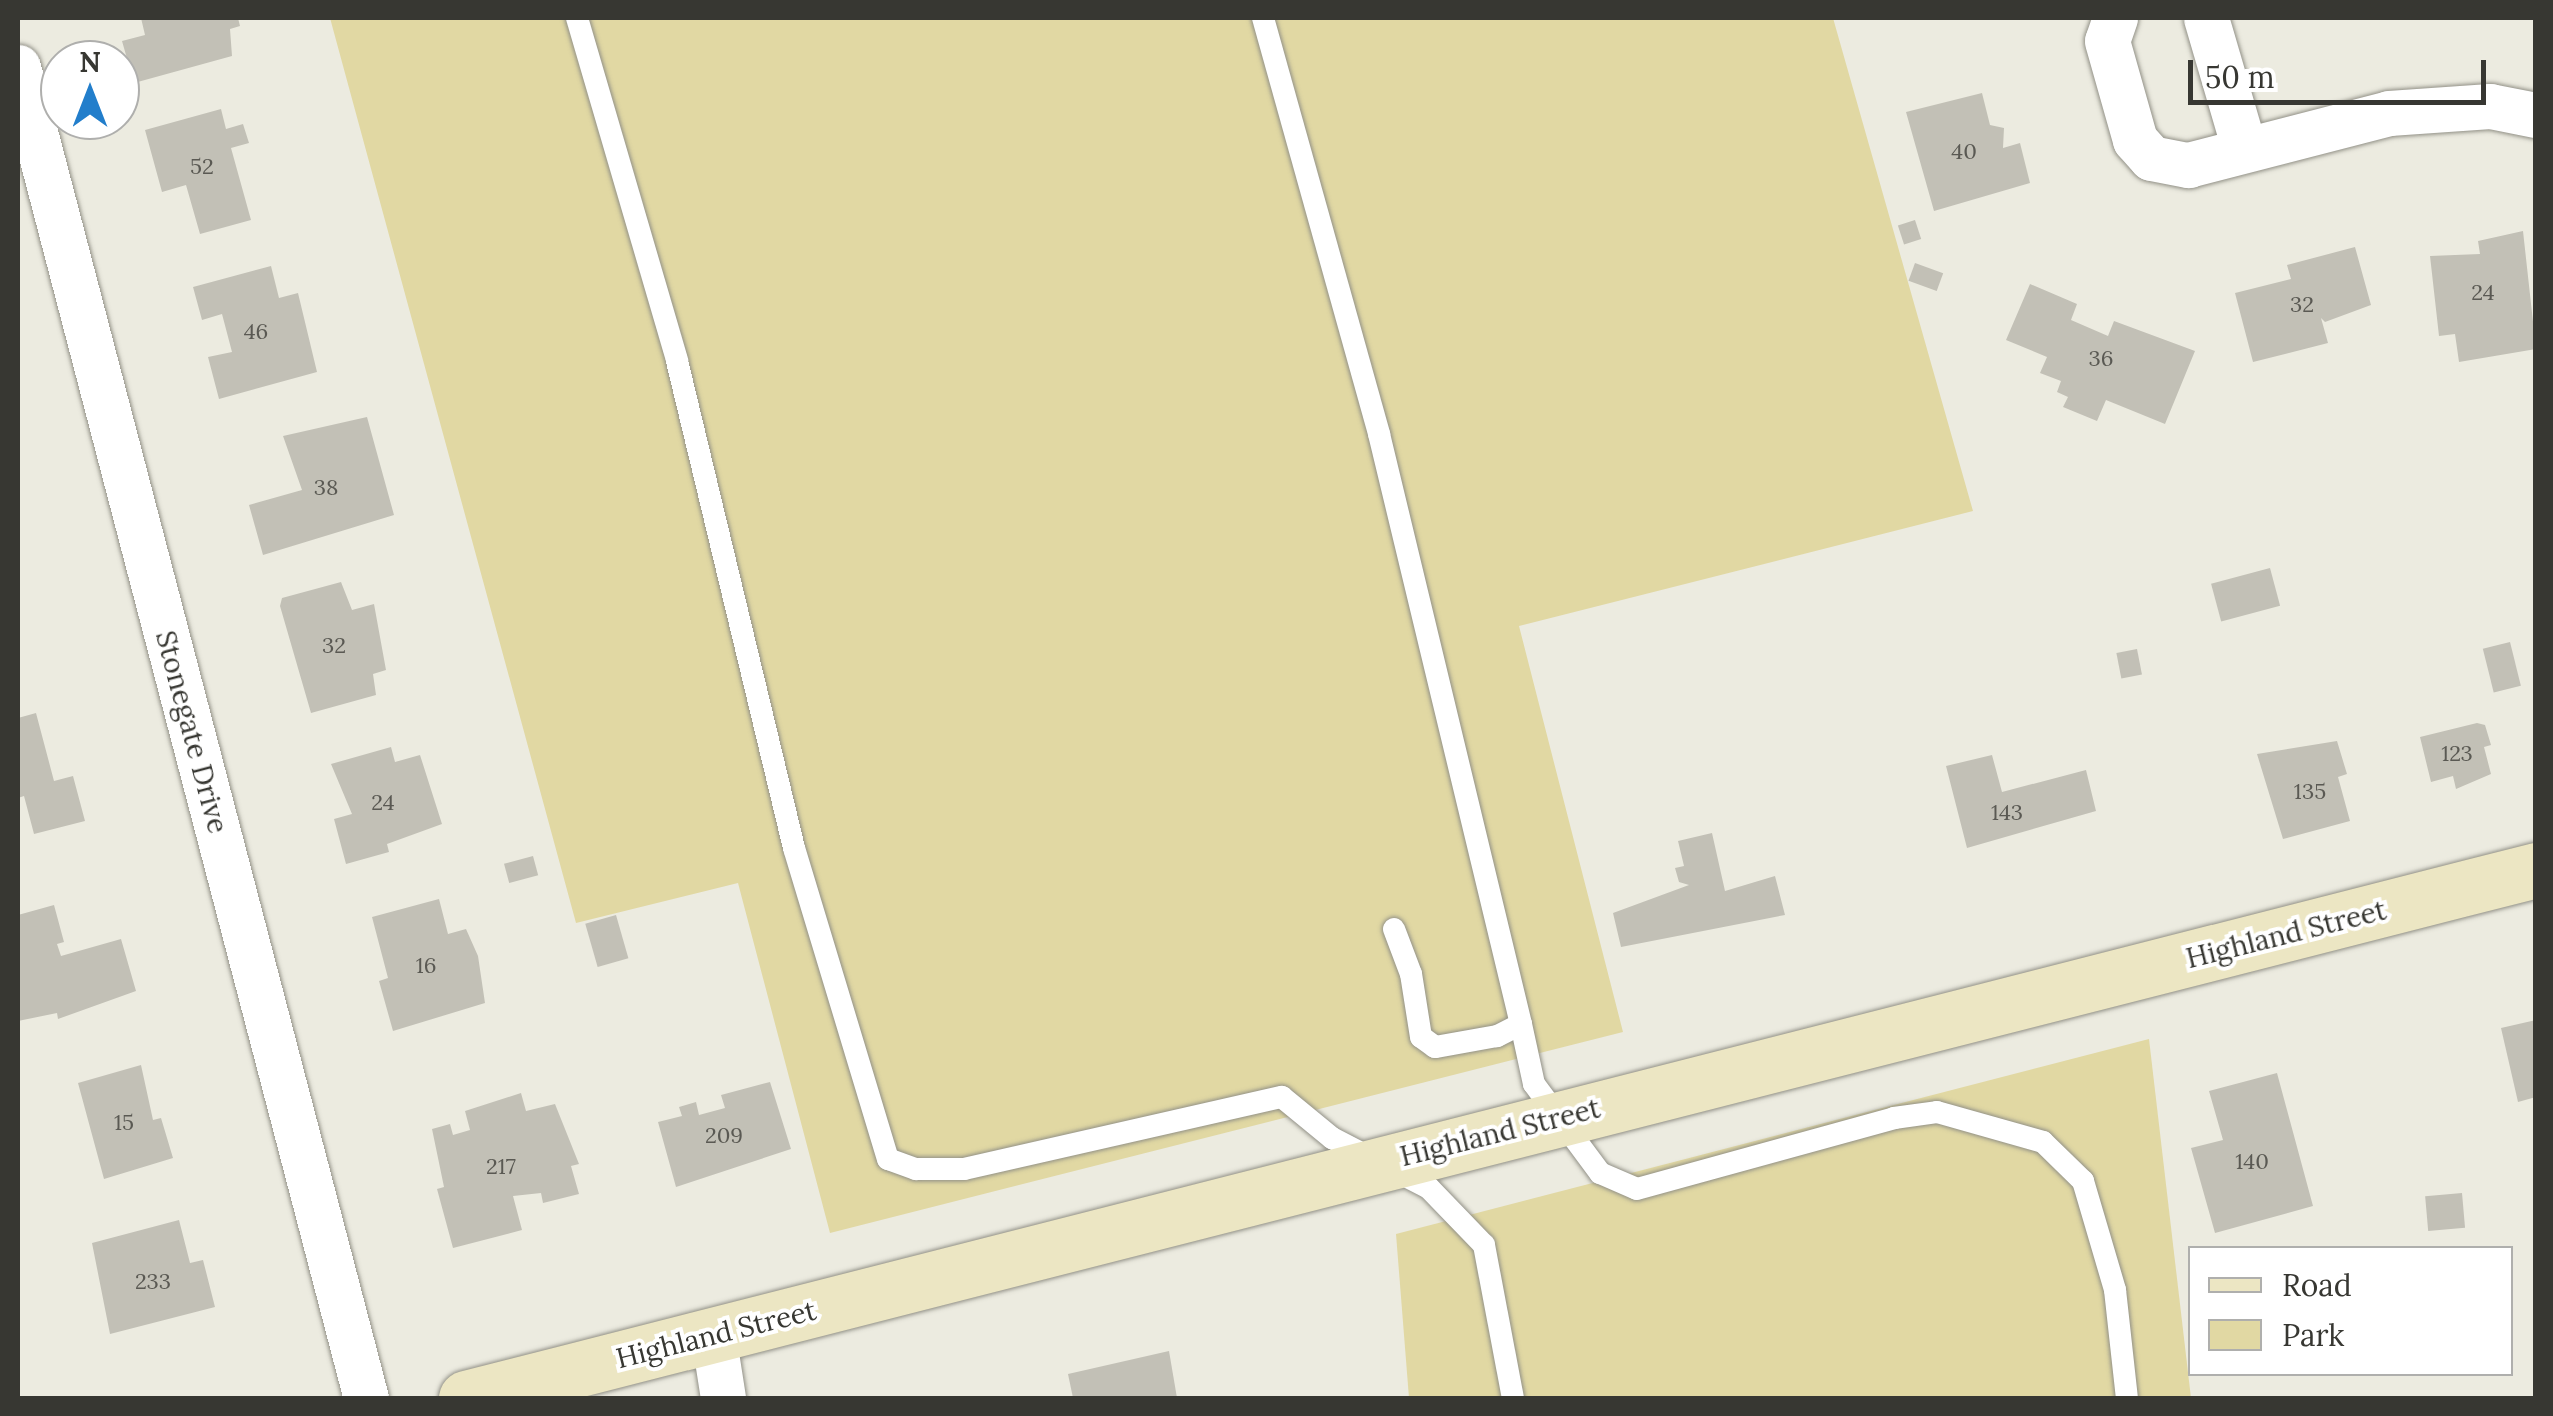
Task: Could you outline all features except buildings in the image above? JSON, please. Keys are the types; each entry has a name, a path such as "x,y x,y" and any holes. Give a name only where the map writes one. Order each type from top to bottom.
{"street":[{"path":"2115,18 2107,40 2136,140 2151,158 2188,165 2389,113 2490,106 2536,115"},
{"path":"2206,18 2244,148"},
{"name":"Stonegate Drive","path":"18,66 366,1398"},
{"name":"Highland Street","path":"466,1398 2536,870"},
{"path":"713,1334 723,1398"}],"lane":[{"path":"577,18 676,361 794,848 888,1160 916,1170 964,1170 1282,1097 1332,1138 1429,1188 1484,1245 1513,1398"},
{"path":"1262,18 1379,434 1534,1084 1600,1174 1637,1188 1894,1118 1938,1112 2043,1142 2083,1181 2114,1290 2127,1398"},
{"path":"1394,929 1411,974 1421,1037 1436,1047 1497,1036 1521,1024"}],"green space":[{"path":"330,18 1833,18 1973,511 1519,626 1623,1032 830,1233 738,883 576,923"},
{"path":"2149,1039 2191,1398 1409,1398 1396,1234"}]}
